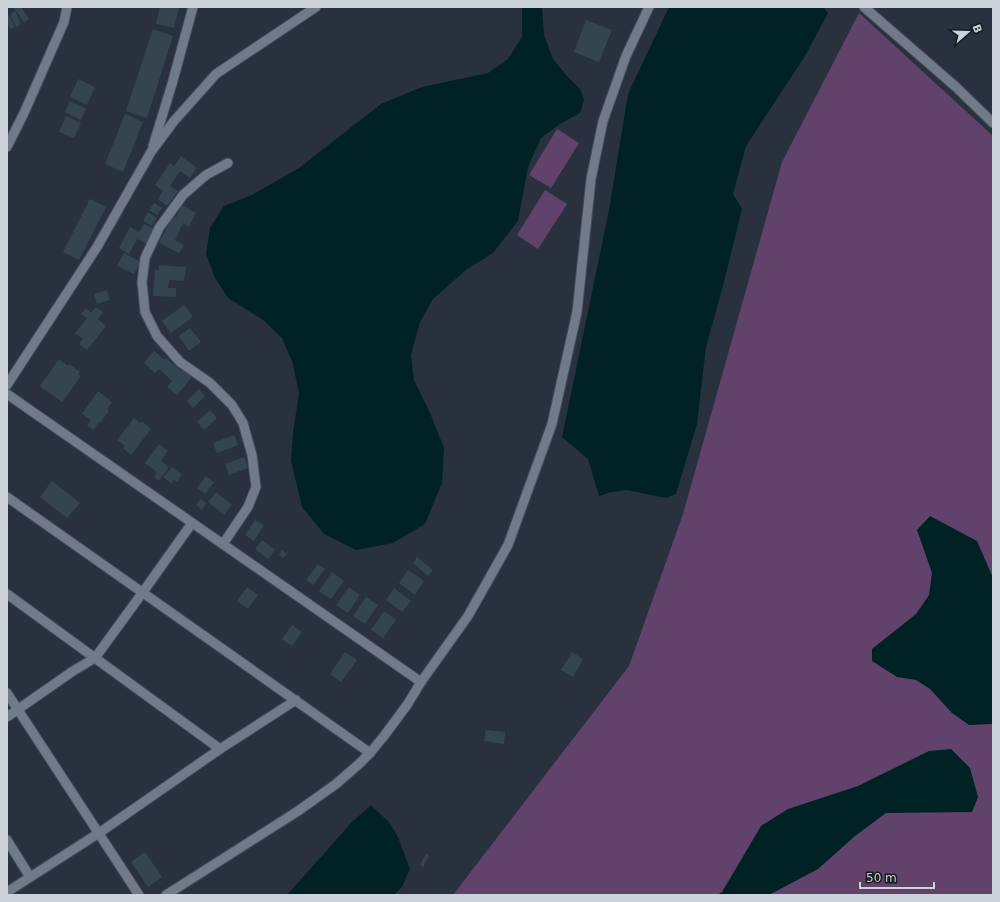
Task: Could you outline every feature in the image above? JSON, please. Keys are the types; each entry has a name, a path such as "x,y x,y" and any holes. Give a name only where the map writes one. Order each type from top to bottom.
{"street":[{"path":"7,147 24,113 64,22 67,7"},
{"path":"151,152 172,84 193,7"},
{"path":"7,385 97,247 151,152 174,121 216,74 316,7"},
{"path":"166,895 298,811 336,784 370,753 407,706 421,682 468,616 508,545 552,424 577,312 591,180 603,121 626,56 649,7"},
{"path":"864,7 956,87 993,123"},
{"path":"223,544 248,507 256,487 252,454 243,423 232,406 210,383 180,362 157,336 145,312 142,282 145,258 159,228 183,195 206,175 228,163"},
{"path":"7,394 421,682"},
{"path":"7,497 370,753"},
{"path":"7,717 73,671 95,658 192,523"},
{"path":"7,594 220,749"},
{"path":"7,693 139,895"},
{"path":"7,892 98,833 220,749 296,700"},
{"path":"7,840 30,877"}],"shaded area":[{"path":"522,7 542,7 544,35 553,59 580,89 584,100 580,113 560,124 541,138 528,167 518,221 493,253 467,269 433,299 420,322 411,355 414,380 430,413 444,448 442,483 425,524 393,543 356,550 324,534 302,507 291,461 293,432 299,394 293,364 282,338 263,320 228,298 215,278 206,254 210,228 224,206 252,195 299,168 381,104 422,87 488,73 508,59 522,37"},
{"path":"669,7 823,7 828,13 805,56 746,146 733,194 742,209 706,347 697,424 676,494 666,498 627,490 599,496 588,459 562,437 609,210 628,94"},
{"path":"859,13 993,136 993,895 453,895 629,666 683,514 782,162"},
{"path":"557,129 579,143 551,188 529,175"},
{"path":"545,190 567,204 538,249 517,235"},
{"path":"930,516 977,541 993,578 993,724 969,725 952,713 930,689 916,680 897,677 872,661 872,649 916,614 929,595 932,573 917,530"},
{"path":"951,749 970,768 978,797 972,812 886,813 855,836 818,869 769,895 717,895 722,892 761,826 788,809 858,786 929,751"},
{"path":"371,805 389,822 398,837 410,869 402,887 394,895 287,895 352,822"}],"building":[{"path":"13,7 21,7 29,19 24,23"},
{"path":"160,7 179,7 174,28 156,24"},
{"path":"15,11 21,24 16,27 10,14"},
{"path":"9,15 15,27 10,29 7,23 7,16"},
{"path":"586,20 612,30 599,62 574,52"},
{"path":"153,29 173,36 147,118 126,111"},
{"path":"78,79 95,87 87,105 70,97"},
{"path":"70,101 86,109 81,120 65,112"},
{"path":"125,114 143,122 123,172 105,164"},
{"path":"66,116 81,123 74,138 59,132"},
{"path":"181,156 197,168 190,178 180,171 170,186 178,191 167,206 158,199 163,191 155,185 170,163 174,166"},
{"path":"90,199 106,207 79,260 63,252"},
{"path":"154,203 162,208 157,215 149,210"},
{"path":"182,205 196,213 189,227 183,223 175,240 184,245 179,253 159,243 173,216 176,217"},
{"path":"148,212 157,218 152,226 143,221"},
{"path":"144,224 154,229 147,244 137,239 129,254 119,248 130,227 139,232"},
{"path":"124,253 141,262 134,274 117,266"},
{"path":"159,265 186,267 184,281 169,280 168,288 176,288 176,297 153,296 155,270 159,270"},
{"path":"107,290 110,300 97,304 94,294"},
{"path":"184,305 193,317 171,333 162,321"},
{"path":"96,307 103,312 98,319 106,326 87,350 79,344 83,339 75,333 87,318 81,314 86,308 91,313"},
{"path":"190,328 201,342 189,351 179,336"},
{"path":"154,351 165,360 166,358 181,371 184,368 193,376 177,395 167,387 172,381 159,369 155,373 144,363"},
{"path":"59,359 68,366 69,364 80,372 78,374 81,376 62,402 40,386"},
{"path":"199,389 205,396 193,408 187,401"},
{"path":"98,391 112,402 107,409 109,411 93,430 87,425 91,420 82,414"},
{"path":"210,410 217,418 204,430 197,422"},
{"path":"134,418 140,423 142,421 151,429 131,455 123,448 125,446 117,440"},
{"path":"234,435 238,445 217,453 213,443"},
{"path":"159,444 168,451 161,461 169,467 159,481 154,477 157,472 145,463"},
{"path":"244,457 248,468 229,475 225,464"},
{"path":"172,467 182,475 177,482 174,480 172,484 163,477"},
{"path":"206,476 214,482 205,494 197,488"},
{"path":"52,481 80,503 67,518 40,497"},
{"path":"216,492 232,505 224,515 208,502"},
{"path":"201,499 206,503 202,510 196,505"},
{"path":"255,520 264,525 254,541 245,535"},
{"path":"262,540 275,550 268,559 255,549"},
{"path":"282,550 287,554 283,558 279,555"},
{"path":"417,557 433,570 428,576 413,563"},
{"path":"318,564 325,569 313,585 306,580"},
{"path":"408,570 424,581 415,595 399,583"},
{"path":"332,572 344,581 331,599 319,591"},
{"path":"247,587 258,595 248,609 237,601"},
{"path":"349,587 360,595 348,613 336,605"},
{"path":"394,588 411,601 402,612 386,600"},
{"path":"366,597 378,605 365,624 353,616"},
{"path":"384,611 396,620 383,638 371,630"},
{"path":"292,625 302,632 292,646 282,639"},
{"path":"345,652 357,660 341,682 330,674"},
{"path":"572,652 583,659 573,677 561,670"},
{"path":"486,730 505,732 504,744 484,741"},
{"path":"145,852 162,877 148,887 131,862"},
{"path":"426,854 429,856 423,867 420,865"}]}
